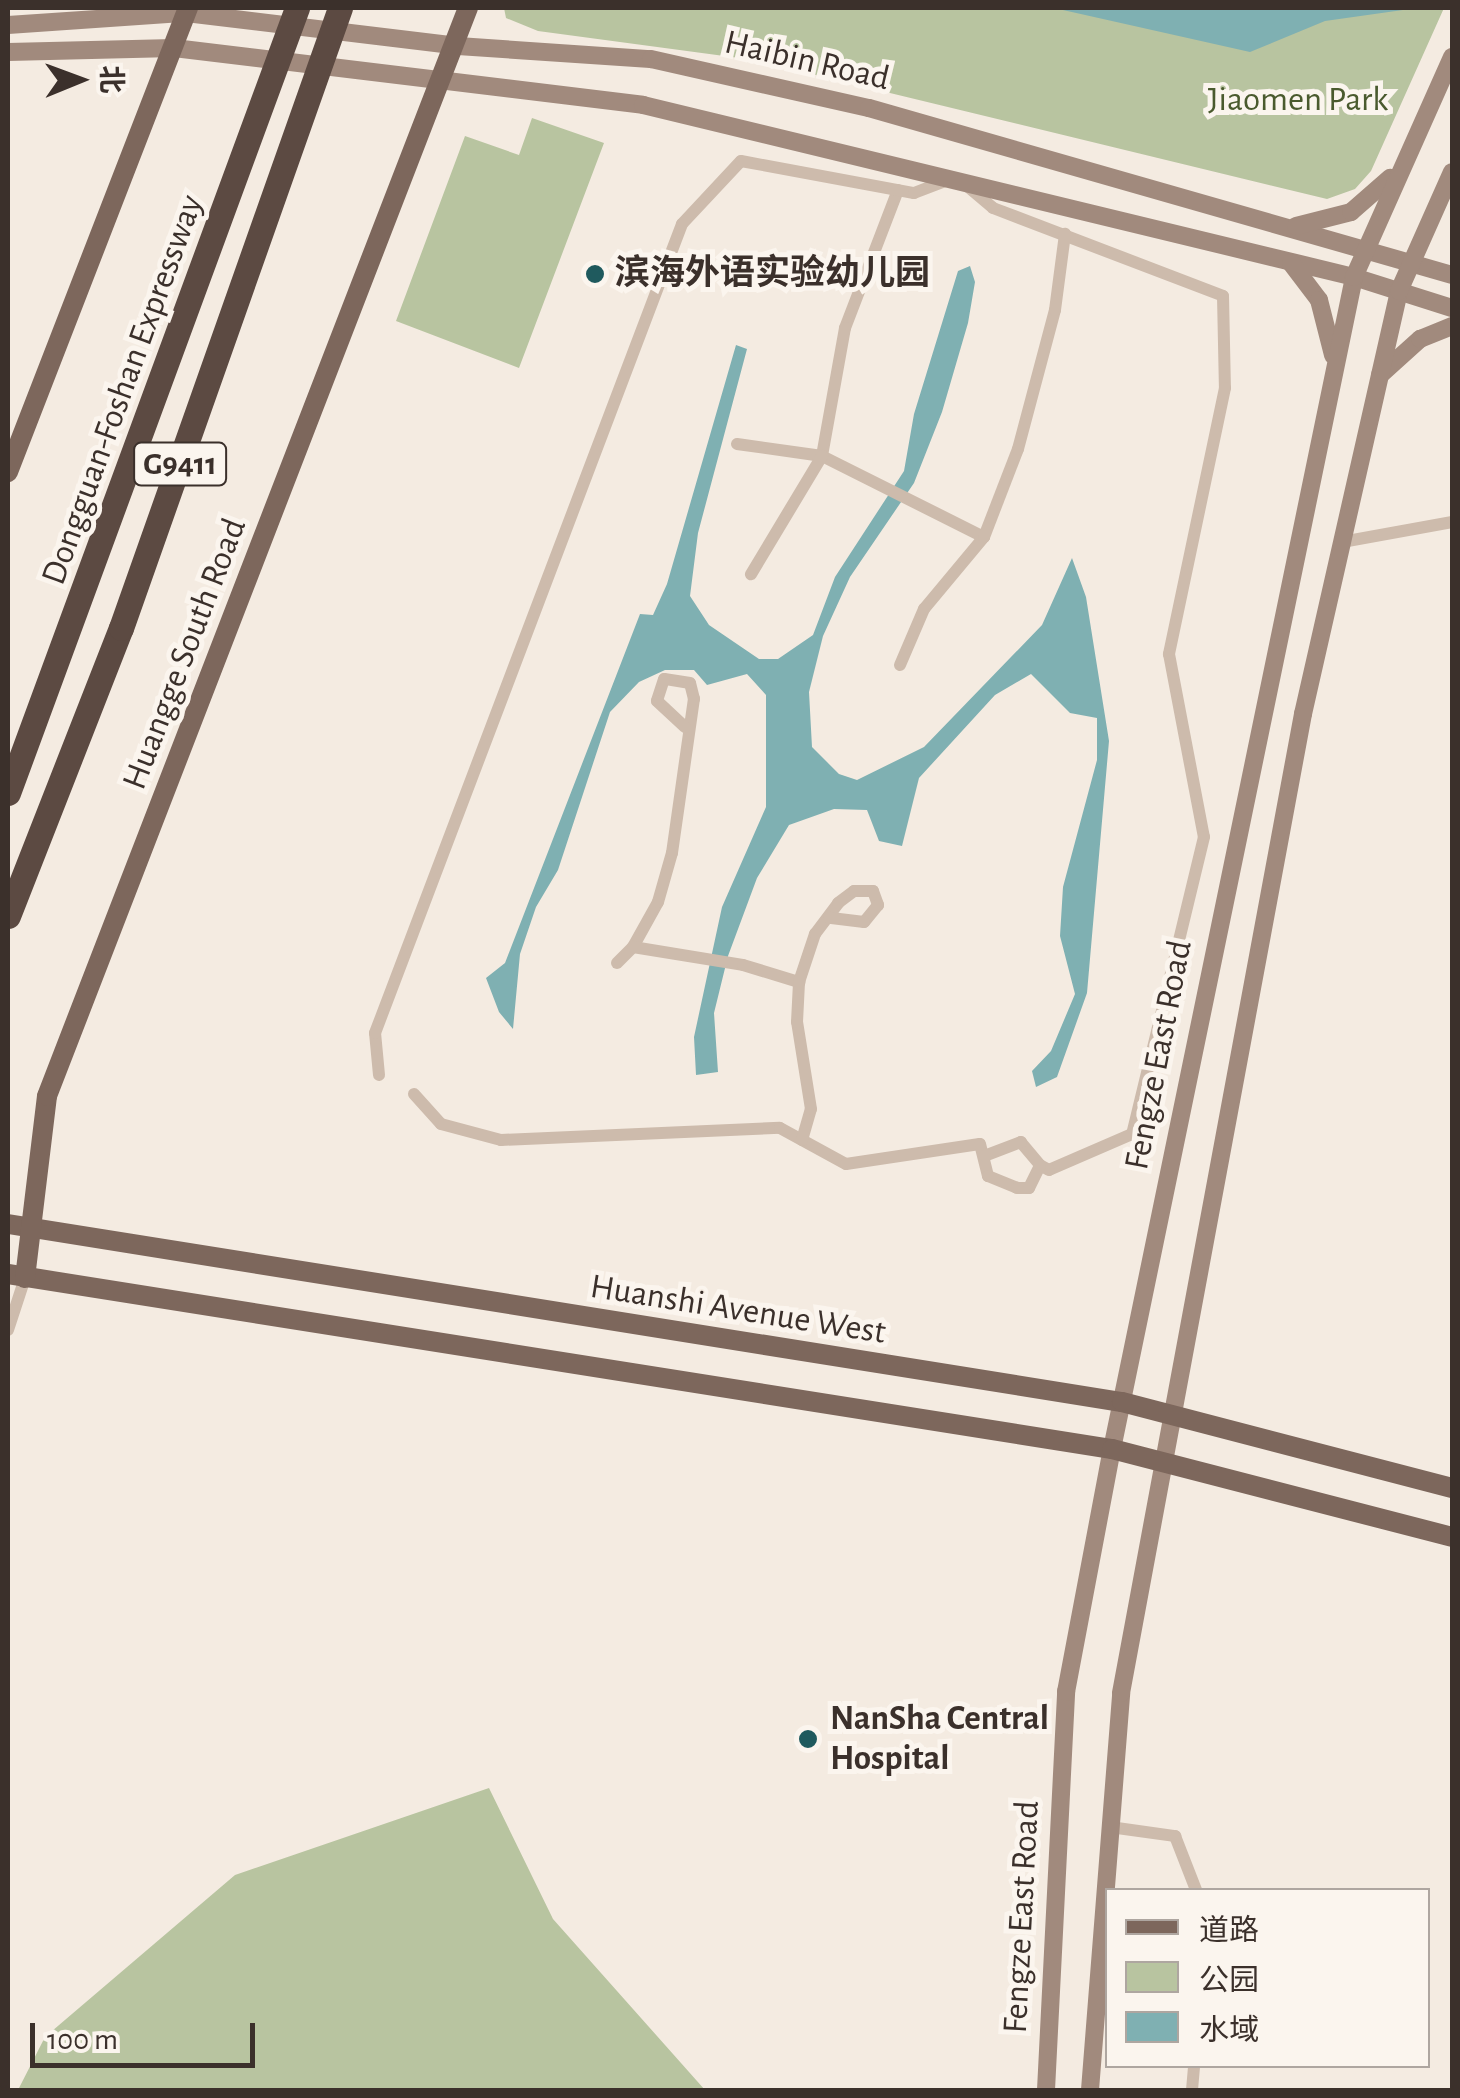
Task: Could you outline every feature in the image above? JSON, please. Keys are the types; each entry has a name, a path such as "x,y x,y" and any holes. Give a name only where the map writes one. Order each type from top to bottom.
{"highway":[{"name":"Dongguan-Foshan Expressway","path":"8,793 297,8"},
{"name":"G9411","path":"8,916 121,628 340,8"}],"main road":[{"name":"Huangge South Road","path":"16,1276 35,1229 32,1174 47,1096 458,46 468,8"},
{"name":"Haibin Road","path":"8,26 187,10 458,46 651,59 870,108 1366,246 1452,275"},
{"path":"8,472 187,10"},
{"path":"8,52 174,48 643,104 957,177 1354,277 1452,308"},
{"name":"Fengze East Road","path":"1046,2090 1066,1692 1112,1449 1354,277 1452,57"},
{"path":"1294,226 1351,212 1406,158"},
{"path":"1451,176 1452,206"},
{"path":"1105,1888 1120,1693 1303,714 1399,291 1451,176"},
{"path":"1286,260 1319,300 1335,368"},
{"path":"1377,379 1420,339 1452,326"},
{"name":"Huanshi Avenue West","path":"8,1224 1122,1402 1452,1488"},
{"path":"16,1276 1112,1449 1452,1538"},
{"path":"1090,2090 1105,1894"}],"street":[{"path":"378,1075 375,1033 682,224 741,161 914,193 957,177 992,208 1223,296 1226,388 1168,654 1204,838 1132,1134 1049,1170 1021,1142 985,1156"},
{"path":"751,574 822,456 845,328 898,190"},
{"path":"900,665 924,608 984,538 1018,450 1046,345 1065,234"},
{"path":"737,444 822,456 984,538"},
{"path":"1342,542 1452,522"},
{"path":"618,963 633,947 658,902 672,853 686,728"},
{"path":"802,1140 810,1109 796,1022 799,982 815,934 830,918"},
{"path":"633,947 743,965 799,982"},
{"path":"414,1094 441,1124 500,1140 710,1126 780,1128 846,1164 980,1144 988,1176 1017,1188 1029,1188 1040,1165"},
{"path":"8,1330 16,1276"},
{"path":"1110,1828 1176,1836 1195,1888"}],"green space":[{"name":"Jiaomen Park","path":"504,8 1444,8 1371,171 1355,189 1327,199 754,60 538,31 506,18"},
{"path":"532,118 604,143 519,368 396,321 465,136 519,155"},
{"path":"489,1788 553,1919 705,2090 18,2090 45,2037 235,1875"}],"water":[{"path":"1054,8 1417,8 1325,21 1250,52"},
{"path":"970,266 975,282 968,323 942,412 914,483 850,577 823,636 809,692 812,747 839,774 857,780 924,747 1042,625 1072,558 1086,597 1109,741 1087,993 1057,1077 1036,1087 1032,1071 1051,1051 1075,994 1060,936 1063,887 1097,760 1097,718 1070,713 1031,674 995,695 919,778 902,846 879,841 867,810 834,809 789,825 757,878 728,956 714,1013 718,1072 696,1075 694,1037 722,907 766,807 766,695 747,674 707,685 694,670 665,670 639,682 610,712 558,870 536,907 520,954 513,1029 499,1012 486,978 505,963 640,614 653,615 667,584 736,345 747,349 698,533 690,596 709,625 759,659 778,659 813,635 835,577 904,471 914,414 958,271"}],"place":[{"name":"滨海外语实验幼儿园","path":"595,274"},
{"name":"NanSha Central Hospital","path":"808,1739"}]}
